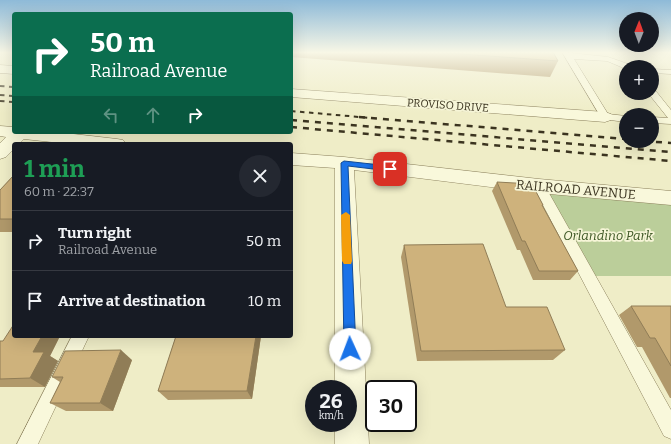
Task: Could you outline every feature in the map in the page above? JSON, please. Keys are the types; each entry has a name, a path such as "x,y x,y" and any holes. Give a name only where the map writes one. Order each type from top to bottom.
{"street":[{"name":"PROVISO DRIVE","path":"293,93 604,118"},
{"path":"0,131 12,132"},
{"path":"0,153 19,134"},
{"path":"29,134 99,142"},
{"name":"RAILROAD AVENUE","path":"293,159 344,163 538,186 671,198"},
{"path":"344,163 352,444"}],"lane":[{"path":"579,73 604,118 619,119"},
{"path":"658,100 671,116"},
{"path":"659,120 671,121"},
{"path":"538,186 671,428"},
{"path":"28,444 80,338"}],"green space":[{"name":"Orlandino Park","path":"535,188 671,200 671,276 583,276"}],"building":[{"path":"12,177 12,219 0,219 0,190"},
{"path":"497,182 532,184 578,271 539,271 525,241 522,241"},
{"path":"483,244 506,307 547,307 565,350 421,351 404,245"},
{"path":"631,306 671,306 671,366 655,338 650,338"},
{"path":"12,327 12,338 41,338 33,352 44,352 30,378 0,379 0,341 3,341"},
{"path":"175,338 256,338 247,391 158,391"},
{"path":"121,350 100,403 50,403 63,377 52,377 65,351"}],"railway":[{"path":"0,86 12,87"},
{"path":"0,95 12,96"},
{"path":"0,101 12,102"},
{"path":"293,111 369,118"},
{"path":"359,117 369,118"},
{"path":"369,118 619,138"},
{"path":"293,120 671,152"},
{"path":"293,127 671,161"},
{"path":"659,142 671,143"}],"slow traffic":[{"path":"346,215 347,261"}],"route":[{"path":"350,349 344,163 390,169"}]}
